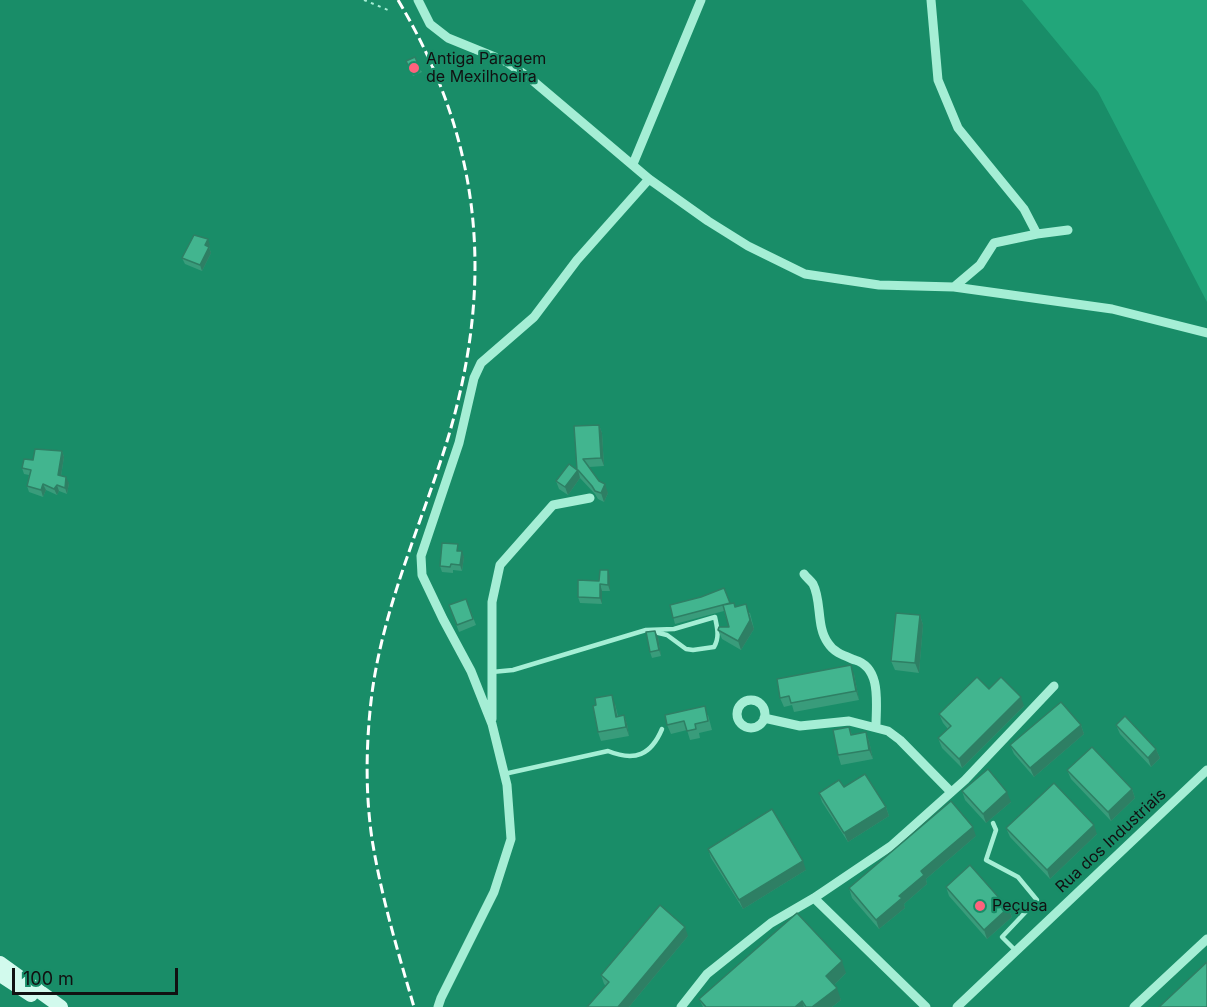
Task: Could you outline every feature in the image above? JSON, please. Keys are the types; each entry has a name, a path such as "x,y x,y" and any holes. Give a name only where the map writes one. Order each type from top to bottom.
{"main road":[{"path":"0,963 61,1007"},
{"path":"0,975 49,1007"}],"street":[{"path":"418,0 430,24 448,38 507,62 532,80 648,179 748,246 805,274 879,285 954,287 1112,309 1207,333"},
{"path":"633,164 701,0"},
{"path":"931,0 938,80 958,128 1024,210 1037,234"},
{"path":"438,1007 494,892 511,840 507,785 492,724 471,671 422,575 421,556 459,443 474,378 481,363 534,317 577,260 648,179"},
{"path":"954,287 980,265 994,243 1037,234 1068,231"},
{"path":"492,724 492,602 500,565 553,505 590,498"},
{"path":"804,574 813,585 822,630 827,642 835,652 860,661 869,669 875,681 876,726"},
{"path":"681,1007 707,974 771,923 814,898 891,846 951,792 1054,686"},
{"path":"764,718 800,726 849,721 876,726 900,740 951,792"},
{"name":"Rua dos Industriais","path":"957,1007 1207,770"},
{"path":"814,898 926,1007"},
{"path":"1134,1007 1207,939"}],"lane":[{"path":"492,672 513,670 646,630 674,629 715,617 718,629 717,642 714,647 693,650 677,644 667,635 646,630"},
{"path":"504,774 608,751 622,755 641,755 657,742 662,729"},
{"path":"993,823 996,830 986,860 1018,877 1037,900 1002,937 1016,951"}],"path":[{"path":"364,0 388,10"}],"green space":[{"path":"1022,0 1207,0 1207,302 1098,92"}],"building":[{"name":"Antiga Paragem de Mexilhoeira","path":"415,57 420,69 412,73 406,61"},
{"path":"194,235 208,239 205,245 209,247 200,265 182,258"},
{"path":"599,425 601,458 583,459 599,481 605,484 601,493 595,491 578,470 565,487 556,481 569,464 577,470 574,426"},
{"path":"35,449 62,451 58,475 66,477 65,488 57,485 54,489 43,484 41,490 27,486 31,470 22,468 24,459 33,460"},
{"path":"442,543 458,544 457,551 462,551 460,565 440,566"},
{"path":"600,570 608,570 608,585 600,584 600,598 578,597 578,580 599,581"},
{"path":"724,588 730,603 673,618 670,605"},
{"path":"466,599 473,619 457,625 449,605"},
{"path":"734,603 735,607 746,604 750,620 738,641 718,630 719,627 729,627 723,605"},
{"path":"896,613 920,615 915,663 891,661"},
{"path":"655,631 659,650 650,652 646,632"},
{"path":"851,665 856,691 791,703 789,696 780,698 777,679"},
{"path":"977,677 989,689 1001,677 1021,697 959,759 938,738 951,726 939,714"},
{"path":"612,695 616,717 624,715 626,727 598,732 593,706 596,705 595,698"},
{"path":"1061,702 1081,725 1030,768 1010,745"},
{"path":"705,706 708,721 695,724 696,729 687,731 684,721 667,725 665,715"},
{"path":"1125,716 1156,749 1148,758 1116,725"},
{"path":"849,727 851,735 866,732 869,750 838,755 833,730"},
{"path":"1092,747 1132,789 1108,812 1067,770"},
{"path":"988,769 1007,792 983,814 962,791"},
{"path":"865,774 886,807 844,833 819,793 839,780 844,787"},
{"path":"1054,783 1094,825 1047,870 1006,828"},
{"path":"951,801 973,827 921,871 924,875 876,920 849,888"},
{"path":"772,809 803,861 739,900 708,849"},
{"name":"Peçusa","path":"970,865 1008,908 984,930 946,887"},
{"path":"660,905 685,927 618,1007 587,1007 609,982 601,975"},
{"path":"797,913 842,961 826,976 837,988 812,1007 806,1007 802,1001 795,1007 706,1007 699,999"},
{"path":"1207,962 1207,1007 1159,1007"}],"railway":[{"path":"398,0 426,53 448,106 463,159 472,213 475,268 472,323 463,380 438,470 385,628 372,693 368,729 367,784 372,839 385,903 414,1007"}],"place":[{"name":"Antiga Paragem de Mexilhoeira","path":"414,68"},
{"name":"Peçusa","path":"980,906"}]}
